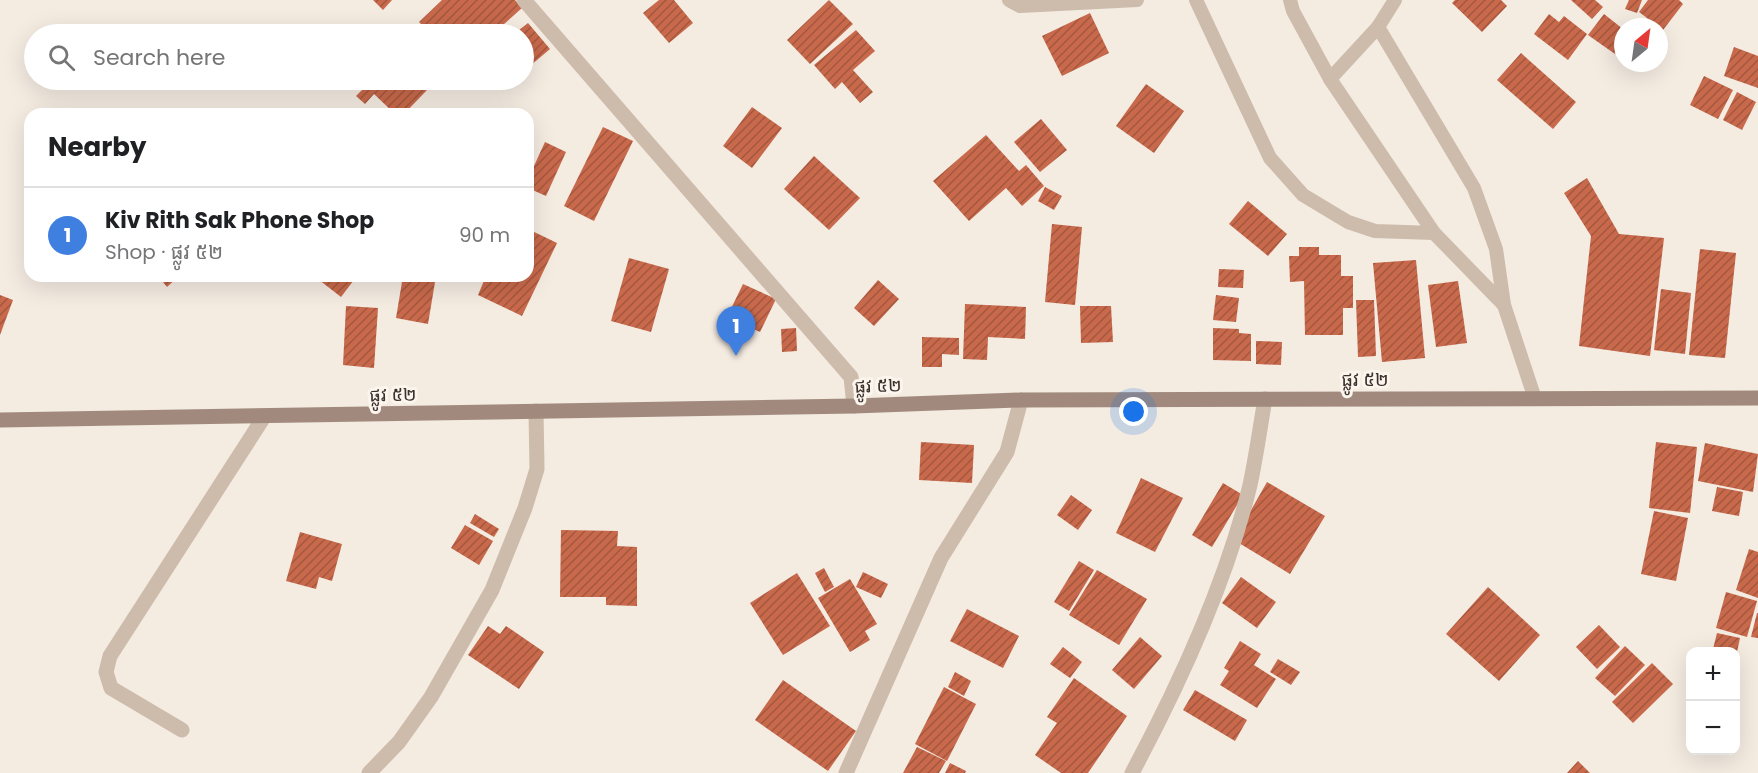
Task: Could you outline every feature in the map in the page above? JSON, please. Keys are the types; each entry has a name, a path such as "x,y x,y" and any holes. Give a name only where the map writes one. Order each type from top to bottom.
{"street":[{"path":"524,0 851,377 854,406"},
{"name":"ផ្លូវ ៥២","path":"0,420 854,406 1021,400 1758,398"},
{"path":"1132,773 1185,661 1222,575 1250,485 1265,399"},
{"path":"846,773 941,558 1007,452 1021,400"},
{"path":"369,773 399,742 430,697 492,590 525,508 537,469 536,411"},
{"path":"183,730 111,688 106,672 110,656 264,417"}],"lane":[{"path":"1009,0 1020,6 1137,0"},
{"path":"1196,0 1270,158 1303,195 1348,222 1375,231 1434,233"},
{"path":"1290,0 1293,11 1330,79 1434,233 1504,305"},
{"path":"1330,79 1378,27 1395,0"},
{"path":"1378,27 1474,188 1496,249 1504,305 1535,399"}],"building":[{"path":"373,0 392,0 383,10"},
{"path":"442,0 515,0 522,8 504,24 421,24 419,22"},
{"path":"659,0 674,0 693,23 669,43 643,13"},
{"path":"829,0 853,24 810,64 787,40"},
{"path":"1455,0 1501,0 1507,6 1482,32 1452,3"},
{"path":"1571,0 1595,0 1603,7 1592,19"},
{"path":"1629,0 1642,0 1637,13 1625,9"},
{"path":"1648,0 1679,0 1683,4 1668,24 1668,18 1647,18 1639,12"},
{"path":"1090,13 1109,53 1062,76 1042,36"},
{"path":"1549,14 1559,22 1564,16 1587,34 1568,60 1534,34"},
{"path":"1604,14 1614,22 1614,53 1588,35"},
{"path":"534,30 550,49 534,63"},
{"path":"856,30 875,51 853,70 873,92 860,103 842,82 835,89 814,65"},
{"path":"1734,47 1758,56 1758,88 1724,76"},
{"path":"1521,53 1576,102 1553,129 1497,80"},
{"path":"1704,76 1733,90 1718,119 1690,105"},
{"path":"1146,84 1184,111 1154,153 1116,126"},
{"path":"362,90 427,90 410,108 389,108 374,94 365,104 356,96"},
{"path":"1737,92 1756,102 1742,130 1723,120"},
{"path":"752,107 782,128 752,168 723,146"},
{"path":"1041,119 1067,150 1040,172 1014,142"},
{"path":"603,127 633,141 594,221 564,206"},
{"path":"986,135 1019,171 1026,165 1044,186 1022,206 1006,188 969,221 933,181"},
{"path":"545,142 566,152 546,196 534,191 534,166"},
{"path":"814,156 860,198 829,230 784,189"},
{"path":"1587,178 1619,234 1664,238 1650,356 1579,346 1591,236 1564,193"},
{"path":"1045,187 1062,196 1054,210 1038,201"},
{"path":"1248,201 1287,234 1268,256 1229,224"},
{"path":"1052,224 1082,227 1075,305 1045,302"},
{"path":"534,232 557,243 522,316 478,295 483,282 534,282"},
{"path":"1299,247 1319,247 1319,255 1341,255 1341,276 1353,276 1353,308 1343,308 1343,335 1305,335 1304,281 1290,282 1289,256 1299,256"},
{"path":"1700,249 1736,253 1725,358 1689,355"},
{"path":"629,258 669,269 651,332 611,321"},
{"path":"1416,260 1425,358 1382,362 1373,263"},
{"path":"1219,269 1244,270 1243,288 1218,287"},
{"path":"878,280 899,299 874,326 854,308"},
{"path":"1458,281 1467,343 1436,347 1428,285"},
{"path":"163,282 172,282 167,287"},
{"path":"322,282 352,282 341,297"},
{"path":"402,282 435,282 428,324 396,318"},
{"path":"743,284 776,299 760,332 727,317"},
{"path":"1661,289 1691,293 1685,354 1654,350"},
{"path":"0,295 13,300 0,335"},
{"path":"1216,295 1239,298 1236,322 1213,320"},
{"path":"1356,300 1374,300 1376,356 1358,357"},
{"path":"965,304 1026,307 1025,339 988,337 987,360 963,359"},
{"path":"346,306 378,308 374,368 343,365"},
{"path":"1080,306 1111,306 1113,342 1081,343"},
{"path":"796,328 797,351 782,352 781,329"},
{"path":"1213,328 1239,329 1239,333 1251,334 1251,361 1213,360"},
{"path":"922,337 959,338 959,355 942,354 942,367 922,367"},
{"path":"1256,341 1282,342 1281,365 1256,364"},
{"path":"921,442 974,445 972,483 919,480"},
{"path":"1656,442 1697,447 1690,513 1649,508"},
{"path":"1705,443 1758,454 1753,492 1698,481"},
{"path":"1141,478 1183,498 1155,552 1116,533"},
{"path":"1267,482 1325,516 1290,574 1234,540"},
{"path":"1223,483 1243,495 1212,547 1192,535"},
{"path":"1717,487 1743,492 1739,516 1712,511"},
{"path":"1071,495 1092,510 1078,530 1057,515"},
{"path":"1654,511 1688,518 1676,581 1641,574"},
{"path":"475,514 499,529 494,537 470,523"},
{"path":"465,525 493,541 479,565 451,548"},
{"path":"561,530 618,531 617,546 637,547 637,606 606,605 606,597 560,597"},
{"path":"300,532 342,544 332,581 319,577 316,589 286,581"},
{"path":"1749,549 1758,552 1758,598 1736,590"},
{"path":"1079,561 1094,570 1069,611 1054,602"},
{"path":"824,568 834,587 825,592 815,573"},
{"path":"1097,570 1147,599 1119,645 1069,615"},
{"path":"863,572 888,584 881,598 856,587"},
{"path":"797,573 830,626 783,655 750,603"},
{"path":"1241,577 1276,602 1257,628 1222,603"},
{"path":"850,579 877,624 865,631 870,640 850,652 818,598"},
{"path":"1488,587 1540,635 1499,681 1446,634"},
{"path":"1726,592 1757,601 1747,637 1716,628"},
{"path":"967,609 1019,636 1003,668 950,641"},
{"path":"1758,613 1758,638 1751,637"},
{"path":"1599,625 1620,647 1597,669 1576,647"},
{"path":"488,626 500,634 506,626 544,652 519,689 468,655"},
{"path":"1717,633 1740,638 1738,647 1714,647"},
{"path":"1140,637 1162,656 1134,689 1112,670"},
{"path":"1240,641 1261,654 1254,665 1276,679 1257,708 1220,685 1229,671 1224,668"},
{"path":"1625,646 1645,665 1615,696 1595,678"},
{"path":"1063,647 1082,662 1070,678 1050,664"},
{"path":"1278,659 1300,672 1291,685 1270,672"},
{"path":"1652,663 1673,684 1633,723 1612,702"},
{"path":"955,672 971,681 964,696 948,687"},
{"path":"1074,678 1127,716 1088,773 1061,773 1035,755 1057,723 1047,717"},
{"path":"783,680 856,731 828,771 755,720"},
{"path":"944,687 976,704 947,761 915,744"},
{"path":"1195,690 1247,720 1235,741 1183,710"},
{"path":"917,747 946,761 939,773 903,773"},
{"path":"1578,761 1590,773 1567,773"},
{"path":"950,763 966,771 965,773 945,773"}],"place":[{"name":"Kiv Rith Sak Phone Shop","path":"736,356"}]}
